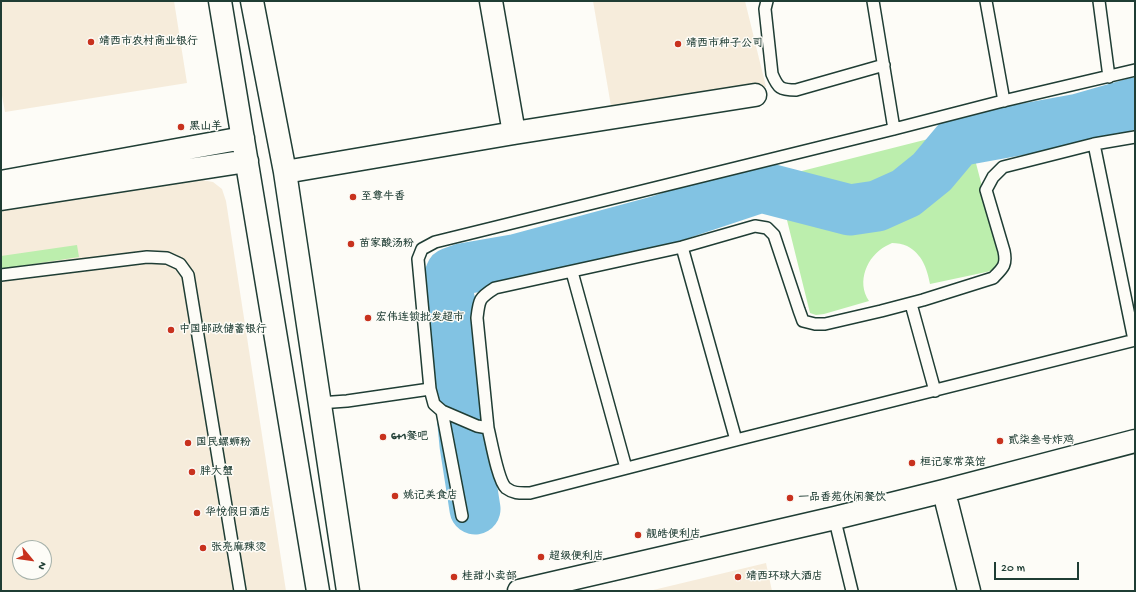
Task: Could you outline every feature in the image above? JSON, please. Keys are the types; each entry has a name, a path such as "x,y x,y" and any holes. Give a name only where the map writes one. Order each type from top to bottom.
{"street":[{"path":"220,1 318,591"},
{"path":"252,1 284,172 348,591"},
{"path":"492,1 514,133"},
{"path":"284,172 514,133 755,95"},
{"path":"1,182 243,138"},
{"path":"1,198 247,160"},
{"path":"519,591 835,518 1135,441"},
{"path":"577,591 947,504 1135,452"},
{"path":"947,504 969,591"}],"lane":[{"path":"767,1 765,9 772,74 776,84 785,90 796,90 884,65"},
{"path":"873,1 894,129"},
{"path":"986,1 1004,101"},
{"path":"1099,1 1110,77"},
{"path":"488,428 477,426 442,411 434,404 430,389 418,259 422,249 435,242 1135,70"},
{"path":"1094,144 1135,340 530,493 516,493 505,487 500,476 488,428 476,318 479,304 484,295 495,288 682,247 755,226 767,228 774,235 798,310 803,321 815,324 825,324 910,304 993,278 1001,270 1006,260 986,190 993,177 1003,167 1094,144 1135,137"},
{"path":"682,247 736,440"},
{"path":"1,275 147,256 167,258 180,264 188,275 240,591"},
{"path":"572,272 626,468"},
{"path":"910,304 935,391"},
{"path":"319,404 430,389"},
{"path":"442,411 462,516"},
{"path":"837,529 852,591"}],"shaded area":[{"name":"靖西市农村商业银行","path":"1,1 174,1 187,83 5,112 1,90"},
{"name":"靖西市种子公司","path":"593,1 745,1 766,87 612,112"},
{"path":"202,180 213,182 222,189 226,201 286,591 1,591 1,211"},
{"name":"靖西环球大酒店","path":"766,563 772,591 649,591"}],"green space":[{"path":"948,134 918,169 898,187 876,196 850,197 827,192 782,176"},
{"path":"972,148 1001,259 997,267 991,271 930,284 927,272 920,257 912,249 905,245 892,243 879,250 869,263 866,270 864,286 865,294 869,301 824,314 816,315 810,313 783,204 794,209 844,220 859,222 873,220 906,208 919,198 951,167 962,151"},
{"path":"77,245 79,257 1,269 1,256"}],"waterway":[{"path":"475,509 465,445 452,311 446,286 451,273 462,269 514,260 662,220 761,187 850,210 877,206 906,193 932,172 958,141 1079,119 1135,103"}],"place":[{"name":"靖西市农村商业银行","path":"91,42"},
{"name":"靖西市种子公司","path":"678,44"},
{"name":"黑山羊","path":"181,127"},
{"name":"至尊牛香","path":"353,197"},
{"name":"苗家酸汤粉","path":"351,244"},
{"name":"宏伟连锁批发超市","path":"368,318"},
{"name":"中国邮政储蓄银行","path":"171,330"},
{"name":"6+1餐吧","path":"383,437"},
{"name":"贰柒叁号炸鸡","path":"1000,441"},
{"name":"国民螺蛳粉","path":"188,443"},
{"name":"桓记家常菜馆","path":"912,463"},
{"name":"胖大蟹","path":"192,472"},
{"name":"姚记美食店","path":"395,496"},
{"name":"一品香苑休闲餐饮","path":"790,498"},
{"name":"华悦假日酒店","path":"197,513"},
{"name":"靓皓便利店","path":"638,535"},
{"name":"张亮麻辣烫","path":"203,548"},
{"name":"超级便利店","path":"541,557"},
{"name":"桂甜小卖部","path":"454,577"},
{"name":"靖西环球大酒店","path":"738,577"}]}
